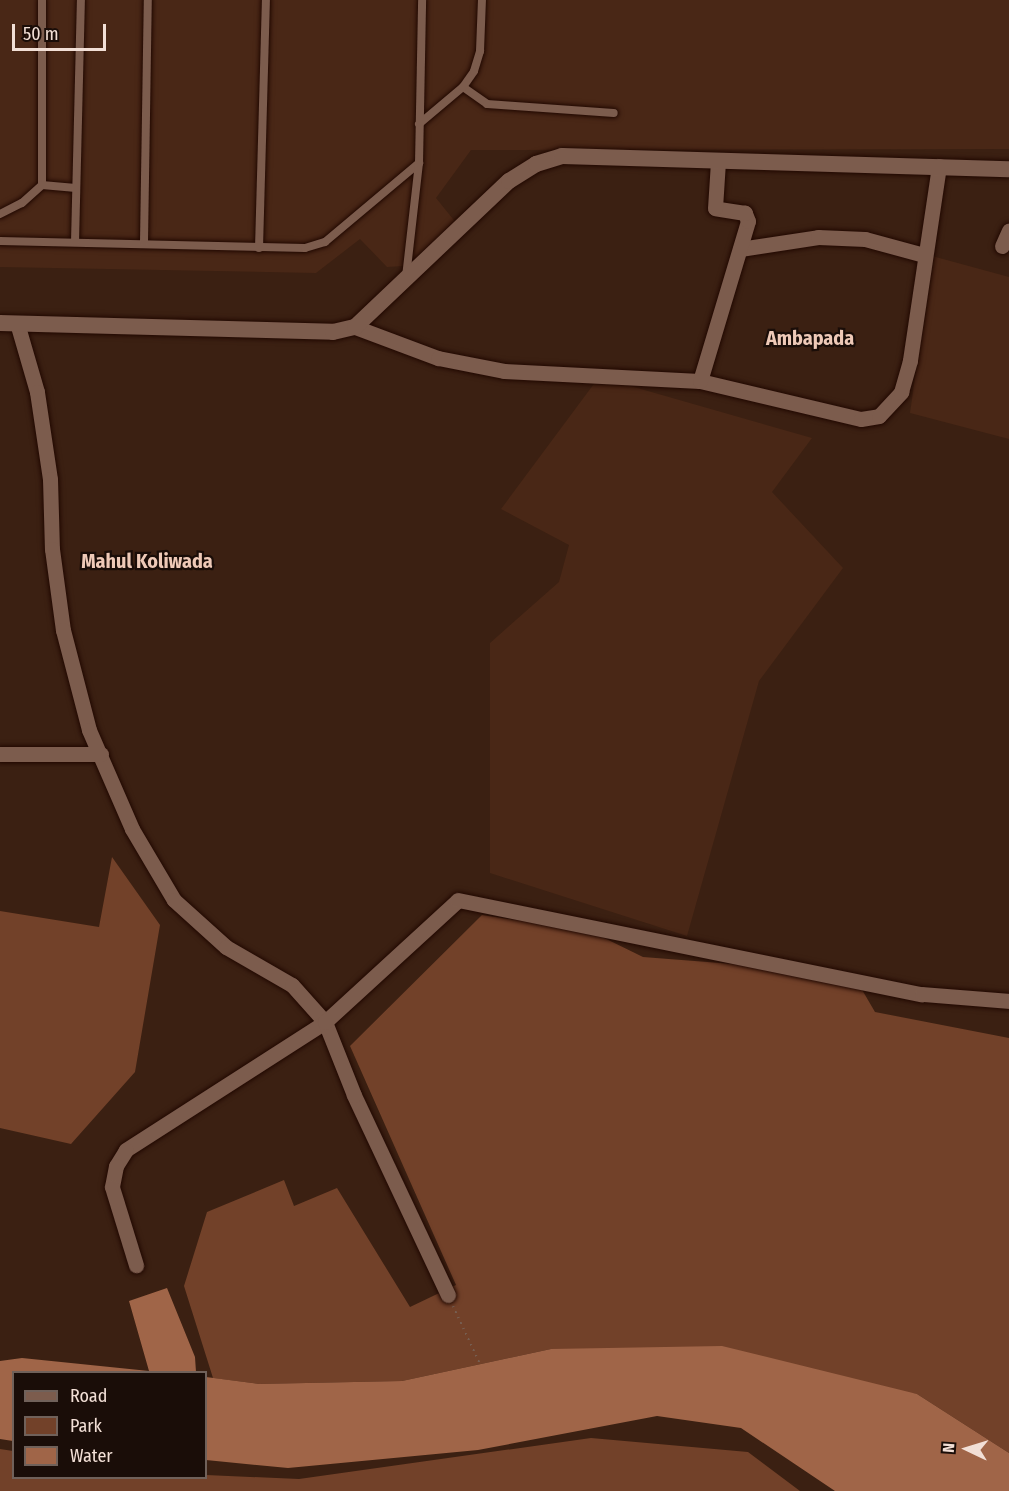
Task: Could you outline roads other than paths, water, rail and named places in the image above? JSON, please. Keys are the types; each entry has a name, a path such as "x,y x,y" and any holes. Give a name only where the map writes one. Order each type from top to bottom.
{"street":[{"path":"0,323 333,332 355,327 509,181 536,164 562,156 1009,169"},
{"path":"700,381 748,216 715,208 718,162"},
{"path":"355,327 438,358 504,371 700,381 861,418 879,416 901,392 910,360 939,166"},
{"path":"1002,246 1009,230"},
{"path":"740,249 818,237 865,240 924,255"},
{"path":"17,323 37,392 50,479 51,549 63,630 89,730 132,829 174,900 226,947 292,985 325,1022 359,1106 448,1295"},
{"path":"0,754 101,754"},
{"path":"136,1265 112,1187 116,1166 126,1150 325,1022 458,900 921,994 1009,1001"}],"lane":[{"path":"42,0 42,185"},
{"path":"75,242 81,0"},
{"path":"144,242 148,0"},
{"path":"258,248 266,0"},
{"path":"406,277 419,163 422,0"},
{"path":"419,124 463,87 474,71 480,51 482,0"},
{"path":"463,87 487,104 614,113"},
{"path":"0,241 144,242 305,248 325,242 419,163"},
{"path":"0,214 22,202 42,185 76,188"}],"water":[{"path":"167,1288 195,1357 196,1371 149,1371 129,1301"},
{"path":"722,1346 917,1394 1009,1453 1009,1491 835,1491 741,1428 657,1416 478,1450 288,1468 207,1460 207,1377 259,1384 402,1381 551,1349"},
{"path":"22,1358 149,1371 12,1371 12,1441 0,1439 0,1361"}],"district":[{"name":"Ambapada","path":"810,338"},
{"name":"Mahul Koliwada","path":"147,561"}]}
